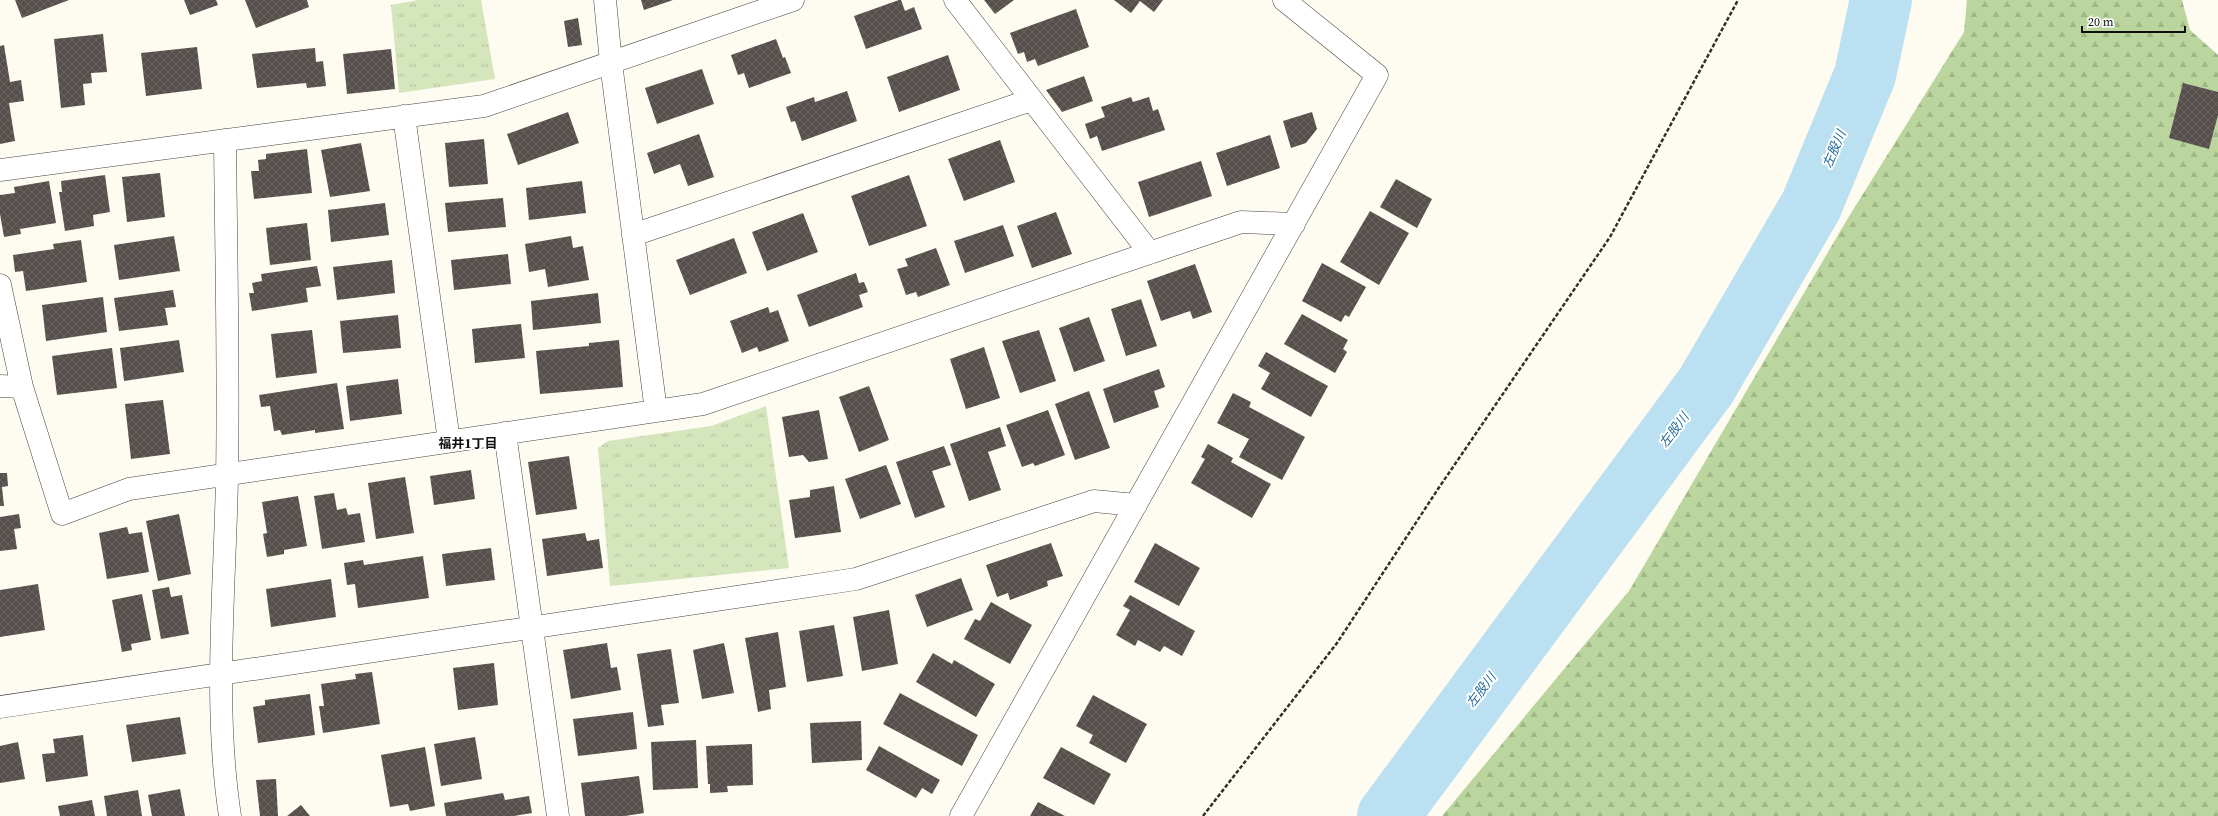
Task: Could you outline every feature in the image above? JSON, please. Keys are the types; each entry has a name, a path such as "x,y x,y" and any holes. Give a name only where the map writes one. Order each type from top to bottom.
{"street":[{"path":"605,0 611,63 656,411"},
{"path":"0,170 484,106 793,0"},
{"path":"954,0 1150,253"},
{"path":"961,816 1377,75 1284,0"},
{"path":"633,235 1031,100"},
{"path":"404,116 449,442"},
{"path":"225,140 227,474 222,673 223,772 230,816"},
{"path":"0,285 22,387 62,514 129,489 703,404 1241,222 1294,224"},
{"path":"0,386 22,387"},
{"path":"505,433 558,816"},
{"path":"0,707 856,579 1094,501 1136,505"}],"path":[{"path":"1203,816 1338,643 1438,489 1610,237 1738,0"}],"green space":[{"path":"418,0 481,0 495,79 399,93 391,5"},
{"path":"1967,0 2182,0 2190,30 2218,55 2218,816 1442,816 1629,591 1848,218 1964,32"},
{"path":"766,406 789,568 610,586 598,448 608,441 711,426"}],"building":[{"path":"15,0 69,0 22,18"},
{"path":"184,0 216,0 218,5 190,15"},
{"path":"245,0 307,0 309,7 256,28"},
{"path":"641,0 673,0 644,10"},
{"path":"901,0 905,11 914,7 922,29 866,49 854,16"},
{"path":"984,0 1014,0 995,14"},
{"path":"1114,0 1163,0 1154,12 1140,1 1131,13"},
{"path":"1076,9 1089,47 1038,66 1035,59 1027,62 1024,52 1018,54 1010,33"},
{"path":"578,18 582,45 568,47 564,21"},
{"path":"103,34 107,72 91,73 92,83 83,84 85,105 61,108 54,39"},
{"path":"776,39 783,58 785,57 791,73 749,88 744,73 738,75 731,55"},
{"path":"4,45 10,82 21,80 24,101 9,103 15,141 0,144 0,46"},
{"path":"197,47 202,89 146,96 141,53"},
{"path":"315,48 316,62 323,61 326,86 307,88 306,83 257,88 252,54"},
{"path":"391,49 395,89 347,94 343,54"},
{"path":"948,55 960,90 899,112 887,77"},
{"path":"702,69 714,104 657,124 645,88"},
{"path":"1084,76 1093,101 1062,112 1046,90"},
{"path":"2183,83 2218,92 2218,115 2209,149 2169,138"},
{"path":"847,91 857,121 802,141 795,121 791,122 786,107 814,97 815,102"},
{"path":"1131,97 1133,102 1149,97 1153,111 1158,109 1165,130 1102,151 1097,136 1090,139 1085,124 1105,117 1101,107"},
{"path":"568,112 579,143 518,165 507,134"},
{"path":"1312,112 1317,129 1306,143 1291,148 1283,121"},
{"path":"699,134 714,177 688,186 680,164 654,174 647,153"},
{"path":"1270,135 1280,168 1227,186 1216,153"},
{"path":"484,139 488,184 449,187 445,143"},
{"path":"1000,140 1015,182 964,201 948,159"},
{"path":"361,143 370,191 330,197 321,150"},
{"path":"307,149 312,193 254,199 251,171 259,171 258,160 266,159 266,154"},
{"path":"1201,161 1212,196 1149,217 1138,182"},
{"path":"160,173 165,217 127,222 122,177"},
{"path":"105,175 110,212 93,215 94,226 65,231 59,192 62,192 61,181"},
{"path":"909,175 927,226 869,246 851,196"},
{"path":"1396,179 1432,199 1417,228 1380,207"},
{"path":"49,181 56,223 20,229 21,234 4,237 0,214 0,195 15,193 14,187"},
{"path":"582,181 586,213 529,220 526,188"},
{"path":"503,198 506,227 448,232 445,203"},
{"path":"385,203 389,235 331,242 328,210"},
{"path":"1370,211 1409,233 1379,285 1340,262"},
{"path":"1056,212 1072,254 1032,268 1017,226"},
{"path":"803,213 818,252 767,271 752,232"},
{"path":"307,223 311,260 270,265 266,228"},
{"path":"1003,225 1014,256 965,273 954,241"},
{"path":"174,236 180,271 119,280 114,245"},
{"path":"571,236 573,248 583,246 589,280 548,287 545,269 529,272 525,244"},
{"path":"734,238 747,273 690,295 676,260"},
{"path":"81,240 87,282 26,291 23,271 15,272 13,255 54,249 53,244"},
{"path":"936,248 950,285 918,297 916,292 906,295 897,269 908,266 905,259"},
{"path":"508,254 511,284 454,290 451,260"},
{"path":"392,260 395,293 337,300 333,267"},
{"path":"1322,263 1366,287 1349,317 1345,315 1341,322 1302,301"},
{"path":"1195,264 1212,312 1193,319 1190,311 1161,321 1147,281"},
{"path":"317,266 321,286 306,288 308,302 252,311 249,293 254,293 252,283 262,281 261,274"},
{"path":"856,273 859,283 864,282 868,292 859,295 863,307 809,327 797,295"},
{"path":"173,290 176,307 165,308 168,325 119,331 114,298"},
{"path":"598,293 601,323 533,330 531,301"},
{"path":"103,297 107,332 46,341 42,305"},
{"path":"1141,299 1157,346 1126,356 1111,309"},
{"path":"768,307 770,313 778,310 789,341 759,352 757,347 742,353 730,321"},
{"path":"1302,314 1348,340 1343,349 1347,352 1335,373 1284,344"},
{"path":"398,315 401,348 343,353 340,321"},
{"path":"1089,317 1105,361 1074,372 1059,328"},
{"path":"521,324 525,358 475,363 472,329"},
{"path":"312,330 317,373 276,378 271,334"},
{"path":"1039,330 1056,381 1020,393 1002,341"},
{"path":"179,340 184,372 124,381 120,348"},
{"path":"619,340 623,387 540,394 536,351 589,346 589,343"},
{"path":"984,347 1000,398 966,409 950,359"},
{"path":"112,348 117,388 57,395 52,356"},
{"path":"1266,352 1328,386 1311,417 1261,389 1270,373 1258,366"},
{"path":"1159,369 1165,387 1154,391 1159,407 1114,423 1103,389"},
{"path":"398,379 402,414 350,421 346,386"},
{"path":"337,383 344,429 315,433 315,430 282,435 280,430 274,431 270,406 261,407 259,395"},
{"path":"869,386 889,440 859,452 839,397"},
{"path":"1089,391 1110,448 1075,460 1055,404"},
{"path":"1233,393 1251,402 1249,407 1305,437 1282,480 1239,457 1249,439 1217,423"},
{"path":"163,400 170,454 131,459 125,404"},
{"path":"819,410 828,459 809,462 803,455 789,457 782,417"},
{"path":"1048,410 1065,455 1035,466 1033,463 1022,467 1006,425"},
{"path":"1000,427 1006,446 988,452 1001,490 969,501 950,444"},
{"path":"1208,444 1233,458 1231,462 1271,484 1252,518 1191,483 1205,459 1201,457"},
{"path":"944,446 951,465 932,471 945,507 915,518 896,462"},
{"path":"569,456 577,509 536,515 528,462"},
{"path":"886,465 901,504 860,519 845,479"},
{"path":"471,470 475,499 434,505 430,476"},
{"path":"0,473 7,473 8,486 2,487 4,506 0,506"},
{"path":"405,477 414,533 376,539 368,483"},
{"path":"834,486 841,532 795,538 789,500 810,497 810,490"},
{"path":"334,493 337,510 346,508 348,515 360,513 365,542 322,549 314,496"},
{"path":"298,496 307,546 284,550 284,554 267,557 263,534 267,533 262,502"},
{"path":"19,514 21,528 14,529 17,549 0,551 0,517"},
{"path":"179,514 191,574 158,581 146,521"},
{"path":"127,527 129,534 142,532 149,572 107,579 99,533"},
{"path":"585,533 587,541 599,539 603,568 547,576 542,539"},
{"path":"1051,543 1063,576 1047,581 1048,586 1010,600 1008,593 997,597 986,565"},
{"path":"1155,543 1200,568 1179,606 1134,582"},
{"path":"491,548 495,580 446,586 442,554"},
{"path":"423,556 429,598 358,608 355,584 347,585 344,563 363,560 364,565"},
{"path":"961,578 973,610 927,627 915,595"},
{"path":"331,579 336,617 271,627 266,589"},
{"path":"38,584 45,630 0,637 0,590"},
{"path":"169,587 171,597 182,595 189,634 161,639 152,590"},
{"path":"142,594 151,640 131,644 132,650 122,652 112,600"},
{"path":"1130,595 1195,631 1182,656 1164,646 1160,652 1138,640 1135,646 1116,635 1130,610 1123,606"},
{"path":"991,602 1032,625 1010,664 964,639 975,619 980,621"},
{"path":"889,610 898,664 862,671 853,617"},
{"path":"834,625 843,676 807,682 799,631"},
{"path":"778,632 786,687 769,690 771,709 758,712 745,638"},
{"path":"607,643 611,668 617,667 621,690 571,699 563,650"},
{"path":"724,643 734,693 702,699 693,650"},
{"path":"671,649 679,703 661,705 664,725 648,727 637,654"},
{"path":"933,653 952,664 954,660 995,684 976,717 916,682"},
{"path":"494,663 498,705 458,710 453,668"},
{"path":"372,672 380,724 323,733 319,706 324,706 321,684 356,679 355,674"},
{"path":"900,693 978,735 962,766 883,724"},
{"path":"310,694 315,735 258,743 253,707 265,705 265,700"},
{"path":"1093,695 1147,724 1126,763 1089,743 1093,735 1076,726"},
{"path":"633,712 637,749 578,756 573,719"},
{"path":"180,717 186,754 132,762 126,725"},
{"path":"861,721 862,760 812,763 810,723"},
{"path":"83,735 88,776 46,782 42,754 55,753 53,739"},
{"path":"475,737 482,779 441,786 434,744"},
{"path":"696,740 698,788 653,790 651,742"},
{"path":"18,742 25,779 0,783 0,746"},
{"path":"752,744 753,785 727,786 728,792 710,793 710,784 708,784 706,746"},
{"path":"879,746 940,780 932,794 922,788 916,798 866,770"},
{"path":"425,747 435,806 410,811 408,804 390,807 381,755"},
{"path":"1061,747 1111,774 1094,805 1043,778"},
{"path":"639,776 644,813 625,816 585,816 581,783"},
{"path":"276,779 278,816 260,816 256,780"},
{"path":"180,789 185,816 152,816 148,795"},
{"path":"138,790 142,816 107,816 104,796"},
{"path":"503,793 505,800 529,796 532,813 514,816 446,816 444,803"},
{"path":"92,800 95,816 60,816 58,806"},
{"path":"1038,802 1065,816 1030,816"},
{"path":"301,805 310,816 287,816"}],"waterway":[{"name":"左股川","path":"1388,816 1706,386 1811,206 1865,75 1881,0"}],"district":[{"name":"福井1丁目","path":"468,443"}]}
